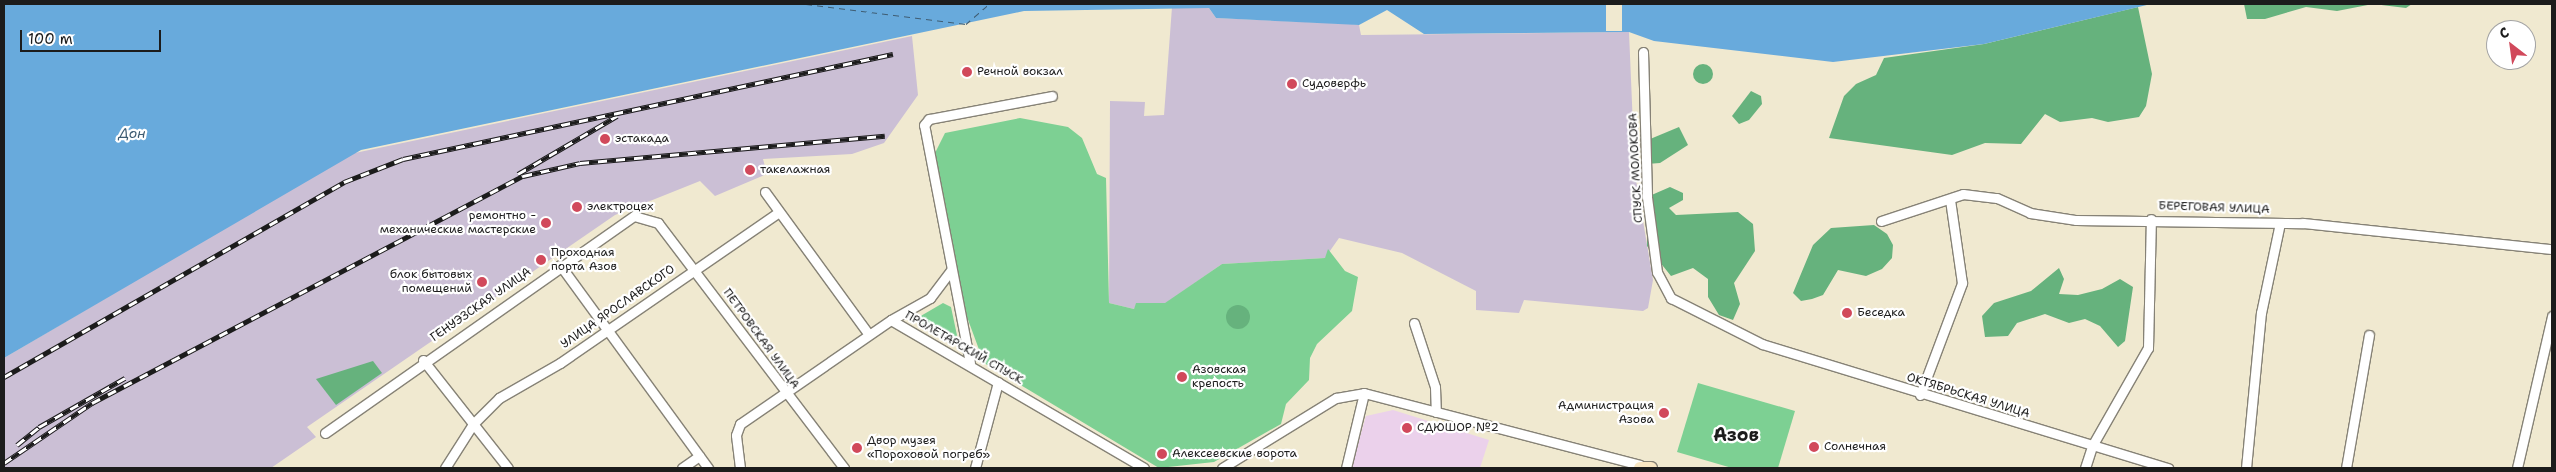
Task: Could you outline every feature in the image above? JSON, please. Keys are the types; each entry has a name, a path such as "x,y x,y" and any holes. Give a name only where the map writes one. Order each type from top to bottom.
{"street":[{"name":"СПУСК МОЛОКОВА","path":"1643,52 1648,197 1662,286 1671,298 1762,344"},
{"path":"970,364 950,271 924,125 929,119 1052,96"},
{"path":"765,192 867,332"},
{"name":"БЕРЕГОВАЯ УЛИЦА","path":"1881,221 1950,200 1963,194 1997,198 2030,213 2076,220 2151,218 2280,223 2552,249"},
{"path":"1920,395 1962,283 1950,200"},
{"name":"УЛИЦА ЯРОСЛАВСКОГО","path":"445,468 473,424 499,398 607,331 779,212"},
{"name":"ГЕНУЭЗСКАЯ УЛИЦА","path":"325,433 423,360 634,216 658,223"},
{"path":"2084,468 2092,446 2148,348 2151,218"},
{"name":"ПЕТРОВСКАЯ УЛИЦА","path":"658,223 696,269 784,393 844,468"},
{"path":"2246,468 2261,313 2280,223"},
{"path":"560,265 708,468"},
{"path":"891,320 930,298 950,271"},
{"path":"2517,468 2552,316"},
{"name":"ПРОЛЕТАРСКИЙ СПУСК","path":"740,468 736,434 740,424 867,332 891,320 970,364 1144,468"},
{"path":"1414,323 1435,387 1436,412"},
{"path":"2346,468 2369,335"},
{"name":"ОКТЯБРЬСКАЯ УЛИЦА","path":"1762,344 1920,395 2168,468"},
{"path":"423,360 508,468"},
{"path":"975,468 998,382"},
{"path":"1346,468 1364,393"},
{"path":"1222,468 1336,398 1364,393 1644,467"},
{"path":"682,468 699,456"}],"shaded area":[{"path":"1172,7 1209,8 1216,18 1359,25 1361,35 1629,32 1635,174 1653,280 1648,308 1643,311 1524,300 1519,313 1476,310 1476,291 1402,253 1339,238 1325,258 1222,264 1166,303 1137,303 1134,309 1109,303 1110,101 1145,102 1144,116 1164,115"},
{"path":"912,36 918,95 884,143 852,154 763,159 767,174 715,196 700,181 615,215 307,427 316,437 271,468 4,468 4,358 350,154"},
{"name":"СДЮШОР №2","path":"1393,410 1489,440 1480,468 1351,468 1366,416"}],"green space":[{"path":"2244,4 2373,4 2337,11 2306,7 2265,19 2247,19"},
{"path":"2373,4 2412,4 2406,8"},
{"path":"2138,7 2152,74 2146,106 2139,117 2108,122 2092,118 2060,122 2045,114 2021,144 1985,143 1952,155 1829,138 1844,96 1856,84 1876,75 1884,58 1984,44"},
{"path":"1703,64 1710,67 1713,74 1710,81 1703,84 1696,81 1693,74 1696,67"},
{"path":"1751,91 1761,96 1762,104 1749,120 1739,124 1732,116"},
{"path":"1020,118 1068,127 1082,138 1097,174 1106,178 1109,303 1134,309 1136,303 1165,303 1222,264 1325,258 1328,249 1345,271 1358,277 1352,311 1317,344 1310,358 1309,380 1286,404 1281,424 1214,462 1159,468 984,363 967,317 934,155 945,133"},
{"path":"1679,127 1688,145 1660,163 1647,164 1643,142"},
{"path":"1670,187 1683,193 1683,200 1669,208 1676,215 1738,212 1753,224 1755,251 1734,283 1740,304 1733,320 1719,315 1708,297 1708,279 1693,268 1671,276 1647,246 1647,197"},
{"path":"1874,225 1887,234 1893,245 1892,258 1882,269 1866,276 1838,270 1823,295 1812,299 1801,301 1793,293 1813,245 1831,228"},
{"path":"2059,268 2064,279 2059,294 2078,295 2102,289 2120,279 2133,287 2125,341 2118,347 2100,326 2085,319 2069,323 2045,314 2017,323 2008,336 1985,337 1982,316 1994,303 2031,291"},
{"path":"943,303 951,307 958,340 953,342 920,323 919,317"},
{"path":"1238,305 1246,309 1250,317 1246,325 1238,329 1230,325 1226,317 1230,309"},
{"path":"373,361 382,373 336,405 316,379"},
{"path":"1698,383 1795,411 1778,468 1732,468 1677,452"}],"water":[{"name":"Дон","path":"4,4 2151,4 1984,44 1833,62 1654,41 1629,32 1424,34 1387,10 1359,25 1216,18 1209,8 1024,11 361,150 4,358"}],"pier":[{"path":"1606,4 1622,4 1622,31 1606,31"}],"ferry route":[{"path":"806,4 966,24 989,4"}],"railway":[{"path":"4,377 344,182 403,159 893,54"},
{"path":"518,174 617,116"},
{"path":"4,463 92,403 523,176 580,163 885,136"},
{"path":"17,445 39,427 125,378"}],"place":[{"name":"Речной вокзал","path":"967,72"},
{"name":"Судоверфь","path":"1292,84"},
{"name":"эстакада","path":"605,139"},
{"name":"такелажная","path":"750,170"},
{"name":"электроцех","path":"577,207"},
{"name":"ремонтно - механические мастерские","path":"546,223"},
{"name":"Проходная порта Азов","path":"541,260"},
{"name":"блок бытовых помещений","path":"482,282"},
{"name":"Беседка","path":"1847,313"},
{"name":"Азовская крепость","path":"1182,377"},
{"name":"Администрация Азова","path":"1664,413"},
{"name":"СДЮШОР №2","path":"1407,428"},
{"name":"Солнечная","path":"1814,447"},
{"name":"Двор музея «Пороховой погреб»","path":"857,448"},
{"name":"Алексеевские ворота","path":"1162,454"}],"district":[{"name":"Азов","path":"1736,435"}]}
